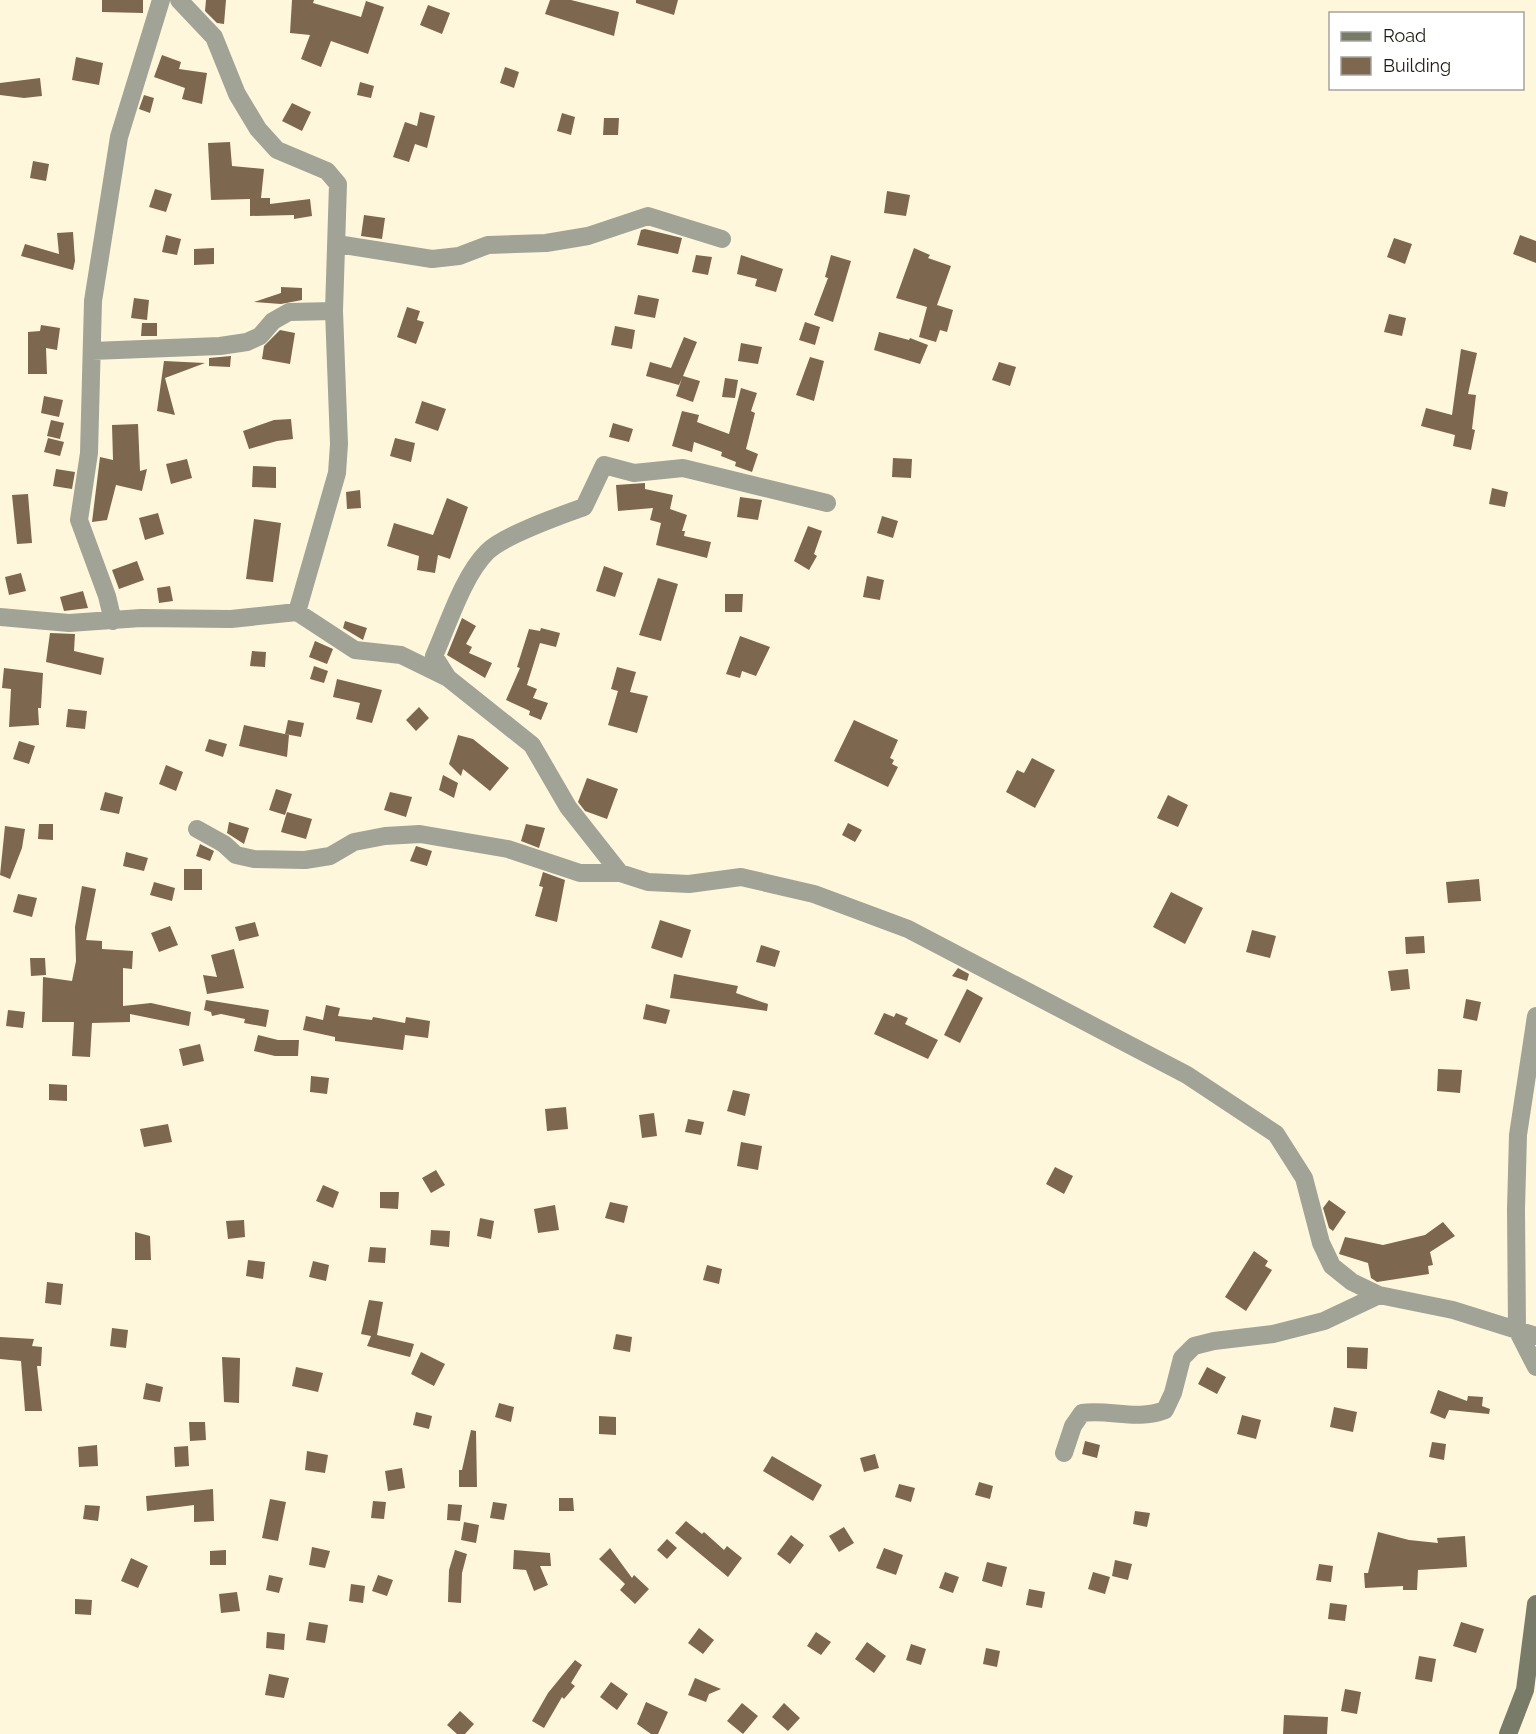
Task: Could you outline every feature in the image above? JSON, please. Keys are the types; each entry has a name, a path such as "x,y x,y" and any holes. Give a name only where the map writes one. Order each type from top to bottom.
{"street":[{"path":"113,621 107,596 79,520 89,453 93,301 119,137 160,0"},
{"path":"179,0 214,37 237,94 258,129 277,150 327,171 339,184 333,311 339,444 337,473 314,545 297,612"},
{"path":"337,244 432,259 459,256 488,245 546,243 588,236 648,216 722,238"},
{"path":"92,351 220,346 248,342 260,336 273,321 289,312 333,311"},
{"path":"448,678 434,656 473,570 488,551 502,543 584,507 604,465 634,473 683,468 827,503"},
{"path":"0,617 69,623 141,618 231,620 297,612 356,650 401,655 448,678 532,745 568,807 620,873"},
{"path":"197,829 224,844 236,855 254,859 305,860 330,856 364,840 420,834 508,849 580,873 620,873 648,882 689,884 741,877 814,894 908,929 1187,1075 1276,1134 1304,1178 1321,1243 1332,1266 1352,1282 1379,1295 1453,1310 1536,1336"},
{"path":"1536,1016 1518,1135 1517,1330 1536,1367"},
{"path":"1064,1453 1073,1426 1082,1413 1095,1411 1136,1416 1165,1410 1173,1393 1182,1358 1194,1346 1214,1341 1273,1334 1324,1321 1379,1295"},
{"path":"1508,1734 1525,1690 1536,1604"}],"building":[{"path":"102,0 143,0 143,13 102,12"},
{"path":"206,0 226,0 224,24 217,23 205,11"},
{"path":"292,0 314,0 313,3 361,17 366,1 384,7 368,54 331,41 321,67 301,59 310,35 290,33"},
{"path":"550,0 571,0 619,12 614,36 545,14"},
{"path":"636,0 678,0 674,15 636,3"},
{"path":"428,5 450,13 442,34 420,25"},
{"path":"162,55 181,62 179,69 207,73 202,104 182,99 185,88 154,77"},
{"path":"76,57 103,63 99,85 72,80"},
{"path":"505,67 519,72 514,88 500,83"},
{"path":"40,78 42,96 24,98 0,95 0,83"},
{"path":"360,82 374,86 371,98 357,95"},
{"path":"144,95 154,98 150,113 139,109"},
{"path":"292,103 311,112 302,131 282,121"},
{"path":"420,112 435,116 427,148 415,144 409,162 393,157 405,122 417,126"},
{"path":"562,113 575,117 571,135 557,131"},
{"path":"604,118 619,118 618,135 603,135"},
{"path":"230,142 232,166 264,169 261,198 270,198 270,204 310,199 312,216 294,219 294,215 250,216 250,199 211,200 208,143"},
{"path":"33,161 49,164 46,181 30,178"},
{"path":"155,189 172,194 166,212 149,207"},
{"path":"887,191 910,195 906,216 884,213"},
{"path":"364,215 385,218 382,239 361,236"},
{"path":"641,230 682,238 678,254 637,245"},
{"path":"73,232 75,261 73,270 21,256 25,244 59,254 57,233"},
{"path":"166,235 181,239 177,255 162,252"},
{"path":"1520,235 1536,241 1536,263 1513,254"},
{"path":"1394,238 1412,244 1405,264 1387,257"},
{"path":"214,248 214,264 194,265 194,249"},
{"path":"914,248 930,255 928,258 951,266 937,305 953,310 947,332 940,330 936,342 919,337 927,307 896,298"},
{"path":"696,255 712,257 708,275 692,272"},
{"path":"741,255 783,269 776,292 755,286 757,279 737,274"},
{"path":"831,255 851,261 833,322 814,315 828,278 825,277"},
{"path":"281,287 302,288 302,300 281,304 254,302 281,293"},
{"path":"638,295 659,299 655,318 634,314"},
{"path":"134,298 149,300 147,320 131,318"},
{"path":"407,307 420,311 417,320 424,322 416,344 397,337"},
{"path":"1389,314 1406,318 1402,336 1384,332"},
{"path":"805,322 820,327 815,345 799,340"},
{"path":"142,323 157,323 157,336 141,336"},
{"path":"41,325 60,328 57,350 46,348 47,374 28,374 28,332 40,331"},
{"path":"615,326 635,330 632,349 611,345"},
{"path":"280,330 295,333 290,364 262,359 264,346"},
{"path":"879,332 909,340 910,338 928,345 920,364 874,350"},
{"path":"684,337 697,342 683,376 700,381 693,402 676,396 682,378 679,385 646,376 650,362 671,368"},
{"path":"741,343 762,347 758,364 738,361"},
{"path":"1461,349 1477,353 1468,394 1476,395 1472,429 1475,430 1471,450 1453,446 1455,435 1421,426 1426,408 1452,415"},
{"path":"231,356 230,367 209,366 209,358"},
{"path":"810,357 824,361 814,401 796,395"},
{"path":"164,361 205,363 165,378 175,415 157,411"},
{"path":"999,362 1016,367 1010,386 992,380"},
{"path":"725,378 738,380 735,398 722,397"},
{"path":"741,388 757,393 751,411 755,413 746,449 758,454 752,472 735,466 736,462 721,456 722,452 694,442 692,452 672,446 682,411 699,415 697,422 729,434"},
{"path":"44,396 63,400 59,417 41,413"},
{"path":"422,401 446,409 438,431 415,423"},
{"path":"291,419 293,439 249,449 243,431 274,420"},
{"path":"51,420 64,423 60,439 47,436"},
{"path":"613,423 633,429 629,442 609,437"},
{"path":"138,424 140,471 147,469 142,491 116,485 107,520 92,522 100,457 113,460 112,425"},
{"path":"48,438 64,442 60,456 44,452"},
{"path":"395,438 415,443 411,462 390,456"},
{"path":"893,458 912,459 911,478 892,477"},
{"path":"187,459 192,478 171,484 166,464"},
{"path":"253,466 276,467 276,488 252,487"},
{"path":"56,469 75,472 72,489 53,486"},
{"path":"645,483 645,489 673,495 670,509 687,515 682,531 685,531 684,536 711,542 707,558 656,545 661,523 650,520 653,508 618,511 616,485"},
{"path":"1492,488 1508,492 1505,507 1489,504"},
{"path":"360,490 361,508 347,509 346,492"},
{"path":"28,494 32,543 17,544 12,495"},
{"path":"740,497 762,500 758,520 737,517"},
{"path":"447,498 468,507 450,559 438,555 435,573 417,570 419,556 387,546 394,523 433,535"},
{"path":"158,513 164,534 145,540 139,518"},
{"path":"882,516 898,521 893,538 877,533"},
{"path":"254,519 281,523 273,582 246,579"},
{"path":"808,526 822,531 814,554 817,556 809,570 794,561"},
{"path":"137,561 144,580 119,589 112,570"},
{"path":"604,566 623,573 615,597 596,591"},
{"path":"21,573 26,591 9,595 5,577"},
{"path":"867,576 884,580 880,600 863,597"},
{"path":"658,578 678,584 661,641 639,635"},
{"path":"170,586 173,601 159,603 157,588"},
{"path":"83,591 88,608 64,611 60,597"},
{"path":"725,594 743,594 742,612 725,612"},
{"path":"462,618 476,626 466,644 472,647 469,653 492,663 485,678 447,655"},
{"path":"345,621 367,628 363,640 343,628"},
{"path":"541,628 560,633 556,647 540,643 527,685 537,689 533,698 548,703 541,720 529,715 530,711 506,700 520,668 517,667 529,629 540,631"},
{"path":"50,633 75,634 74,651 104,658 101,675 46,662"},
{"path":"740,636 770,647 756,676 742,671 740,678 726,674"},
{"path":"315,641 333,649 327,664 309,657"},
{"path":"252,651 266,652 265,667 250,666"},
{"path":"314,666 328,671 324,683 310,679"},
{"path":"617,667 636,672 630,692 648,696 637,733 608,725 618,691 611,689"},
{"path":"4,668 43,673 41,708 38,708 39,725 9,727 11,689 2,688"},
{"path":"337,679 382,690 372,723 356,719 360,703 333,697"},
{"path":"419,707 429,718 416,731 406,720"},
{"path":"68,709 87,711 85,729 66,727"},
{"path":"288,720 304,723 301,737 285,734"},
{"path":"854,720 898,740 890,758 894,760 892,764 898,767 888,787 834,761"},
{"path":"244,725 289,735 287,757 239,746"},
{"path":"458,735 473,739 509,768 490,791 463,769 461,776 449,764"},
{"path":"209,739 227,744 223,757 205,751"},
{"path":"19,741 35,746 29,764 13,759"},
{"path":"1032,758 1055,770 1035,808 1006,792 1017,770 1024,773"},
{"path":"166,765 183,772 176,791 159,784"},
{"path":"443,775 458,783 454,798 439,790"},
{"path":"587,778 618,789 607,819 585,811 578,802"},
{"path":"276,789 292,794 285,815 269,810"},
{"path":"105,792 123,797 119,814 100,810"},
{"path":"390,792 412,797 406,817 384,810"},
{"path":"1168,795 1188,805 1178,827 1157,818"},
{"path":"287,812 312,819 306,839 281,832"},
{"path":"229,822 249,828 244,844 227,833"},
{"path":"848,823 862,830 855,842 842,835"},
{"path":"39,824 53,824 53,840 38,839"},
{"path":"526,824 545,828 539,848 521,841"},
{"path":"5,826 25,829 22,848 10,879 0,875"},
{"path":"200,844 214,851 210,861 196,856"},
{"path":"416,846 432,851 427,866 410,861"},
{"path":"126,852 148,858 144,871 123,866"},
{"path":"184,869 202,869 202,890 184,890"},
{"path":"543,872 565,880 557,922 535,916 543,887 539,886"},
{"path":"1479,879 1481,901 1448,903 1446,882"},
{"path":"154,882 175,888 172,901 150,895"},
{"path":"82,886 96,889 86,940 102,941 102,949 133,951 132,969 123,968 123,1006 151,1003 191,1012 189,1026 130,1014 130,1022 92,1023 90,1057 72,1056 74,1022 42,1022 43,977 72,981 76,961 75,927"},
{"path":"1171,892 1203,908 1185,944 1153,927"},
{"path":"18,894 37,898 32,917 13,912"},
{"path":"660,920 691,930 682,958 651,948"},
{"path":"255,922 259,936 239,941 235,927"},
{"path":"170,926 178,945 159,952 151,933"},
{"path":"1252,930 1276,936 1270,958 1246,952"},
{"path":"1424,936 1425,953 1406,954 1405,937"},
{"path":"761,945 780,951 775,967 756,962"},
{"path":"234,949 244,988 207,994 203,975 217,977 211,955"},
{"path":"30,958 45,958 46,975 31,976"},
{"path":"958,968 969,974 967,981 952,976"},
{"path":"1408,969 1410,989 1391,991 1388,971"},
{"path":"674,974 738,986 736,993 768,1004 767,1011 670,998"},
{"path":"967,989 983,998 960,1043 944,1035"},
{"path":"1466,999 1481,1002 1477,1021 1463,1018"},
{"path":"206,1000 269,1010 266,1027 244,1023 245,1019 221,1014 212,1016 211,1012 204,1010"},
{"path":"646,1004 670,1010 666,1024 643,1019"},
{"path":"326,1005 340,1008 338,1016 372,1020 373,1017 405,1023 406,1017 430,1021 428,1038 405,1035 403,1050 335,1041 335,1037 303,1030 306,1016 323,1020"},
{"path":"8,1010 25,1012 23,1028 6,1026"},
{"path":"884,1013 894,1017 896,1013 908,1018 905,1024 938,1040 928,1059 874,1034"},
{"path":"258,1035 278,1040 299,1040 298,1056 275,1056 254,1051"},
{"path":"200,1044 204,1061 183,1066 179,1049"},
{"path":"1438,1069 1462,1070 1460,1093 1437,1091"},
{"path":"311,1076 329,1078 327,1094 310,1092"},
{"path":"49,1084 67,1085 67,1101 49,1100"},
{"path":"733,1090 750,1094 745,1116 727,1111"},
{"path":"566,1107 568,1129 547,1131 545,1109"},
{"path":"654,1113 657,1136 642,1138 639,1115"},
{"path":"688,1119 704,1122 701,1135 685,1132"},
{"path":"168,1124 172,1142 144,1147 140,1129"},
{"path":"741,1142 762,1146 758,1170 737,1166"},
{"path":"1055,1167 1073,1176 1064,1194 1046,1184"},
{"path":"436,1170 445,1185 431,1193 422,1178"},
{"path":"323,1185 339,1192 333,1208 316,1201"},
{"path":"380,1192 399,1192 398,1209 380,1208"},
{"path":"1329,1200 1346,1212 1333,1231 1329,1228 1323,1208"},
{"path":"610,1202 628,1206 624,1223 605,1218"},
{"path":"555,1205 559,1230 538,1233 534,1209"},
{"path":"480,1218 494,1221 491,1239 477,1236"},
{"path":"244,1220 245,1237 228,1239 226,1221"},
{"path":"1443,1222 1455,1236 1430,1252 1433,1265 1428,1266 1429,1274 1377,1282 1371,1278 1368,1263 1339,1254 1345,1237 1383,1245 1425,1235"},
{"path":"431,1230 450,1231 449,1247 430,1245"},
{"path":"135,1232 150,1236 151,1260 135,1260"},
{"path":"370,1247 386,1248 385,1263 368,1262"},
{"path":"1254,1251 1268,1261 1265,1266 1272,1270 1246,1311 1225,1297"},
{"path":"248,1260 265,1262 263,1279 246,1276"},
{"path":"313,1261 329,1265 326,1281 309,1277"},
{"path":"707,1265 722,1269 719,1284 703,1280"},
{"path":"47,1282 63,1284 61,1305 45,1303"},
{"path":"369,1300 383,1302 377,1335 414,1344 410,1357 367,1346 371,1336 361,1334"},
{"path":"112,1328 128,1330 126,1348 110,1346"},
{"path":"616,1334 632,1337 630,1352 613,1349"},
{"path":"0,1337 34,1339 32,1346 42,1347 41,1366 37,1366 42,1411 25,1411 21,1361 0,1359"},
{"path":"1347,1347 1368,1348 1367,1369 1347,1368"},
{"path":"421,1352 445,1364 434,1386 411,1374"},
{"path":"222,1357 240,1358 239,1403 224,1402"},
{"path":"296,1367 323,1373 318,1392 292,1386"},
{"path":"1207,1367 1226,1377 1217,1394 1198,1384"},
{"path":"146,1383 163,1387 160,1402 143,1399"},
{"path":"1438,1390 1467,1401 1468,1396 1483,1397 1482,1406 1490,1409 1489,1414 1449,1410 1445,1419 1430,1413"},
{"path":"499,1403 514,1407 511,1422 495,1417"},
{"path":"1334,1407 1357,1412 1353,1432 1330,1427"},
{"path":"416,1412 432,1416 429,1429 413,1425"},
{"path":"1242,1415 1261,1420 1256,1439 1237,1434"},
{"path":"599,1416 616,1417 616,1435 599,1434"},
{"path":"189,1422 205,1422 206,1440 190,1441"},
{"path":"471,1430 476,1431 477,1487 459,1487 459,1470 462,1470"},
{"path":"1085,1441 1100,1445 1097,1458 1082,1454"},
{"path":"1432,1442 1446,1444 1444,1460 1429,1457"},
{"path":"97,1445 98,1466 79,1467 78,1447"},
{"path":"188,1446 189,1466 175,1467 174,1447"},
{"path":"307,1451 328,1455 325,1473 305,1470"},
{"path":"875,1454 879,1468 864,1472 860,1458"},
{"path":"772,1456 822,1485 813,1501 763,1471"},
{"path":"402,1468 405,1488 388,1491 385,1471"},
{"path":"979,1482 993,1486 990,1499 975,1495"},
{"path":"899,1484 915,1488 911,1502 895,1497"},
{"path":"213,1489 214,1521 194,1522 194,1505 147,1511 146,1496"},
{"path":"559,1498 573,1498 574,1511 559,1511"},
{"path":"270,1499 286,1502 278,1541 262,1538"},
{"path":"373,1501 386,1502 384,1519 371,1518"},
{"path":"493,1502 507,1504 504,1520 490,1518"},
{"path":"448,1504 462,1505 460,1521 447,1520"},
{"path":"85,1505 100,1506 98,1521 83,1519"},
{"path":"1135,1511 1150,1513 1147,1527 1133,1524"},
{"path":"686,1521 702,1534 704,1532 724,1550 727,1546 742,1558 728,1577 675,1533"},
{"path":"464,1522 479,1525 476,1543 461,1540"},
{"path":"844,1527 854,1543 839,1552 829,1536"},
{"path":"1378,1532 1409,1540 1438,1543 1437,1538 1465,1536 1467,1567 1418,1570 1417,1590 1403,1590 1403,1586 1365,1588 1364,1573 1368,1573"},
{"path":"791,1535 804,1545 790,1564 777,1554"},
{"path":"667,1539 677,1548 667,1559 657,1550"},
{"path":"312,1547 330,1551 325,1568 309,1565"},
{"path":"610,1548 632,1578 634,1575 649,1589 635,1604 620,1590 625,1584 599,1559"},
{"path":"884,1548 903,1555 896,1575 876,1568"},
{"path":"226,1550 226,1565 210,1565 210,1551"},
{"path":"455,1550 467,1554 462,1573 461,1603 448,1602 449,1570"},
{"path":"514,1550 550,1553 551,1566 540,1566 548,1585 534,1591 526,1570 513,1569"},
{"path":"131,1558 148,1566 138,1588 121,1581"},
{"path":"1115,1560 1132,1564 1128,1580 1112,1576"},
{"path":"987,1562 1007,1567 1002,1587 982,1581"},
{"path":"1319,1564 1333,1566 1331,1582 1316,1580"},
{"path":"945,1572 959,1577 953,1593 939,1588"},
{"path":"1093,1572 1110,1577 1105,1594 1088,1589"},
{"path":"269,1575 283,1578 279,1593 266,1590"},
{"path":"378,1575 393,1580 387,1596 372,1591"},
{"path":"351,1584 365,1586 363,1603 349,1601"},
{"path":"1029,1589 1045,1592 1042,1608 1026,1605"},
{"path":"237,1592 240,1611 221,1613 219,1594"},
{"path":"75,1599 92,1600 91,1615 75,1614"},
{"path":"1330,1603 1347,1605 1345,1621 1328,1619"},
{"path":"309,1622 328,1625 325,1643 306,1640"},
{"path":"1461,1622 1484,1629 1476,1653 1453,1646"},
{"path":"699,1628 714,1640 703,1654 688,1643"},
{"path":"267,1632 285,1634 284,1650 266,1648"},
{"path":"816,1632 831,1642 821,1655 807,1646"},
{"path":"867,1642 886,1656 874,1673 855,1659"},
{"path":"911,1644 926,1649 921,1665 906,1660"},
{"path":"986,1648 1000,1651 997,1667 983,1664"},
{"path":"1419,1656 1436,1659 1432,1682 1415,1679"},
{"path":"575,1660 582,1665 571,1683 575,1686 564,1699 562,1697 544,1728 532,1721 548,1693"},
{"path":"269,1674 289,1678 284,1698 265,1695"},
{"path":"695,1678 721,1689 709,1694 706,1702 688,1695"},
{"path":"611,1682 628,1694 617,1710 600,1697"},
{"path":"1345,1689 1361,1692 1357,1714 1341,1711"},
{"path":"646,1702 668,1712 658,1734 651,1734 637,1724"},
{"path":"742,1703 758,1716 743,1734 727,1721"},
{"path":"784,1703 800,1718 788,1731 772,1717"},
{"path":"460,1711 474,1724 465,1734 457,1734 447,1725"},
{"path":"1284,1715 1328,1717 1327,1734 1283,1734"}]}
